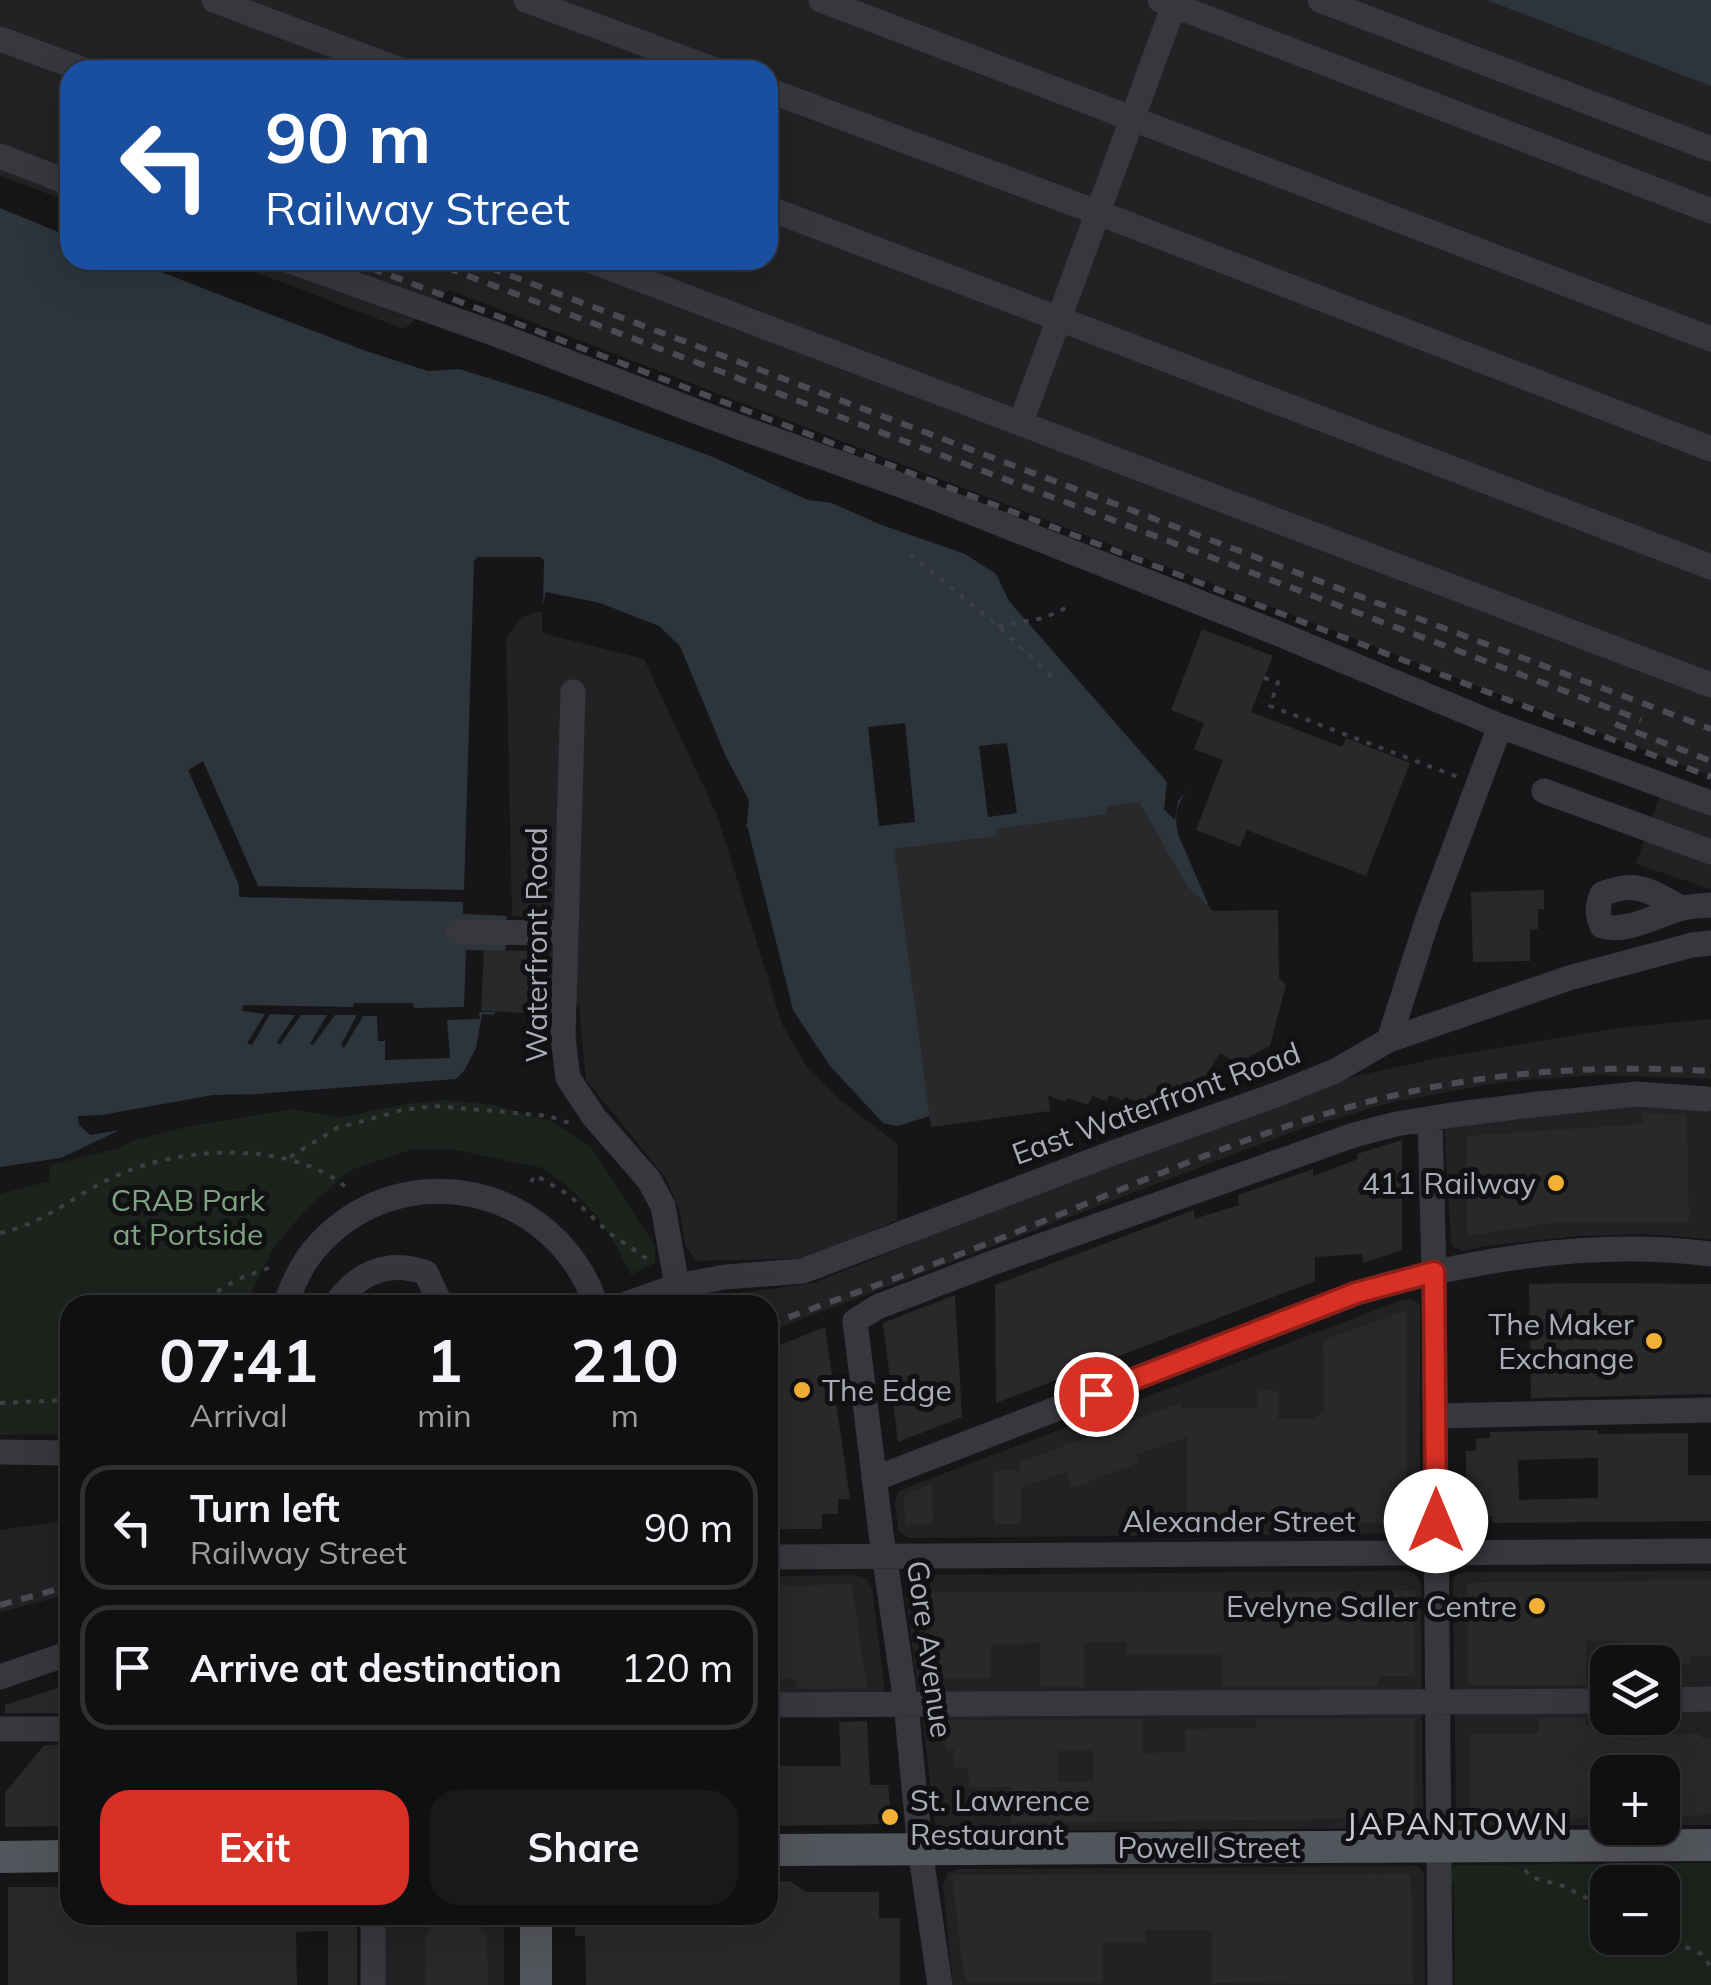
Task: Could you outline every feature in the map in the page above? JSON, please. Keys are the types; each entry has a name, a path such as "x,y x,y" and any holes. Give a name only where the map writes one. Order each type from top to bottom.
{"main road":[{"name":"Powell Street","path":"778,1850 1711,1845"},
{"path":"0,1857 60,1856"},
{"path":"536,1925 536,1985"}],"street":[{"path":"214,0 373,60"},
{"path":"526,0 687,60"},
{"path":"821,0 1711,339"},
{"path":"1320,0 1711,149"},
{"path":"1021,422 1133,118 1167,2 1711,210"},
{"path":"0,38 60,61"},
{"path":"778,94 1099,212 1711,449"},
{"path":"0,156 60,179"},
{"path":"778,212 1711,567"},
{"path":"315,270 943,501 1500,726 1711,803"},
{"path":"616,270 1711,686"},
{"name":"Waterfront Road","path":"573,692 564,1036 568,1078 610,1137 648,1180 663,1206 677,1286"},
{"path":"1389,1040 1427,920 1500,726"},
{"path":"1544,791 1711,852"},
{"path":"1682,908 1711,905"},
{"path":"457,932 566,933"},
{"name":"East Waterfront Road","path":"651,1295 677,1286 726,1278 803,1271 1281,1093 1335,1071 1389,1040 1570,978 1711,943"},
{"path":"1440,1985 1430,1118 1637,1094 1706,1099"},
{"name":"Gore Avenue","path":"940,1985 856,1321 877,1307 992,1263 1354,1135 1430,1118"},
{"path":"288,1295 297,1275 326,1237 366,1209 408,1194 430,1191 466,1193 507,1204 542,1226 566,1250 592,1295"},
{"path":"874,1479 1356,1293 1434,1272 1598,1249 1652,1248 1711,1254"},
{"path":"342,1295 365,1275 408,1266 426,1272 436,1295"},
{"path":"1435,1416 1711,1410"},
{"path":"0,1452 60,1453"},
{"name":"Alexander Street","path":"778,1556 1711,1551"},
{"path":"0,1677 60,1657"},
{"path":"1680,1700 1711,1700"},
{"path":"778,1705 1590,1701"},
{"path":"0,1729 60,1729"},
{"path":"373,1925 373,1985"}],"path":[{"path":"910,554 1054,678"},
{"path":"998,626 1044,618 1066,608"},
{"path":"1264,678 1278,682 1270,706 1478,784"},
{"path":"288,1159 336,1128 434,1106 548,1116 610,1137"},
{"path":"0,1233 50,1215 117,1175 163,1160 223,1153 288,1159 333,1176 347,1188"},
{"path":"531,1182 535,1176 569,1196 608,1232 656,1265"},
{"path":"212,1295 238,1279 269,1268"},
{"path":"0,1403 60,1400"},
{"path":"1525,1870 1532,1877 1590,1899"},
{"path":"1680,1944 1701,1954 1711,1967"},
{"path":"1701,1954 1711,1946"}],"shaded area":[{"path":"0,0 1489,0 1711,85 1711,776 449,290 404,329 249,270 778,270 778,60 60,60 60,198 0,176"},
{"path":"1487,0 1711,0 1711,86"},
{"path":"0,191 60,215 60,270 211,270 985,553 1186,782 1188,790 1176,816 1177,828 1226,946 1222,1023 898,1126 883,1123 830,1066 793,1010 748,829 708,744 679,654 660,635 544,604 519,613 501,637 507,939 493,1024 465,1079 187,1110 122,1129 61,1158 0,1167"},
{"path":"544,560 542,633 644,659 717,815 782,1024 808,1069 840,1100 898,1144 897,1220 809,1258 697,1261 685,1246 680,1212 665,1177 586,1080 579,1006 534,1013 481,1011 535,951 533,917 463,914 474,561"},
{"path":"1660,796 1711,815 1711,889 1636,864"},
{"path":"1711,1019 1711,1079 1596,1075 1502,1082 1393,1102 1303,1128 778,1328 778,1295 735,1295 813,1283 904,1247 923,1234 1342,1079 1443,1057 1618,1028"},
{"path":"1612,1087 1711,1092 1711,1239 1647,1234 1579,1236 1463,1251 1453,1247 1443,1103 1536,1091"},
{"path":"1410,1299 1420,1307 1420,1521 1412,1533 909,1538 898,1531 895,1502 903,1489"},
{"path":"60,1521 60,1597 0,1612 0,1530"},
{"path":"1406,1571 1416,1574 1421,1584 1420,1825 943,1831 935,1823 925,1715 905,1590 913,1577"},
{"path":"1711,1571 1711,1825 1680,1825 1680,1755 1590,1755 1590,1825 1458,1824 1453,1581 1456,1575"},
{"path":"778,1576 866,1578 872,1588 885,1693 778,1704"},
{"path":"1417,1866 1424,1876 1425,1985 953,1985 943,1886 948,1872 959,1869"},
{"path":"373,1925 504,1925 504,1985 373,1985"}],"green space":[{"name":"CRAB Park at Portside","path":"445,1100 493,1105 551,1121 591,1147 655,1246 655,1263 631,1275 598,1218 574,1192 543,1168 451,1149 410,1150 351,1170 308,1207 274,1247 251,1295 60,1295 60,1434 0,1435 0,1194 49,1181 50,1165 190,1126 293,1109 340,1118"},
{"path":"1711,1863 1711,1985 1455,1985 1454,1885 1450,1869 1455,1865"}],"pier":[{"path":"0,186 60,210 60,233 0,208"},
{"path":"156,270 228,270 674,424 954,533 999,558 1014,573 1169,757 1188,790 1178,801 1175,820 1164,809 1167,782 1009,601 996,574 965,554 832,503 808,500 713,457 546,396 459,369 428,371"},
{"path":"477,557 540,557 544,560 543,604 546,592 600,603 659,626 680,646 726,757 749,800 747,824 741,826 704,746 675,657 641,630 545,610 522,617 506,638 512,916 463,914 463,902 239,897 239,885 188,770 203,761 258,886 464,890"},
{"path":"905,723 915,822 879,826 868,727"},
{"path":"1007,743 1017,813 988,817 979,746"},
{"path":"466,950 510,951 500,1012 479,1012 480,1019 447,1020 450,1058 385,1060 385,1041 378,1041 377,1016 363,1016 344,1048 341,1045 357,1015 335,1015 313,1045 310,1044 327,1015 301,1015 280,1045 277,1042 295,1015 270,1014 252,1045 247,1043 265,1014 242,1011 243,1005 353,1007 354,1003 413,1003 414,1008 464,1007"},
{"path":"482,1014 499,1015 497,1026 470,1081 455,1092 405,1093 188,1115 103,1144 120,1130 90,1135 79,1125 78,1116 213,1095 456,1079 476,1048"}],"building":[{"path":"1202,629 1273,656 1251,712 1342,747 1346,738 1410,763 1366,876 1247,830 1240,847 1196,830 1223,760 1194,749 1204,723 1171,710"},
{"path":"1139,802 1187,886 1213,911 1278,910 1279,978 1286,985 1270,1046 1236,1063 1220,1053 1187,1106 1177,1100 1169,1112 1125,1097 1123,1100 1109,1095 1107,1101 1092,1096 1088,1105 1048,1095 1050,1111 931,1127 894,849 997,836 996,829 1107,814 1106,806"},
{"path":"1544,890 1544,909 1538,909 1538,929 1530,930 1530,961 1473,962 1471,892"},
{"path":"484,950 535,951 534,1013 481,1011"},
{"name":"411 Railway","path":"1642,1113 1687,1115 1689,1222 1552,1223 1467,1236 1467,1136 1643,1124"},
{"path":"1402,1140 1402,1250 1363,1263 1362,1254 1315,1257 1315,1281 996,1403 995,1285 1194,1210 1194,1219 1239,1205 1238,1195 1313,1169 1313,1176 1358,1159 1357,1154"},
{"name":"The Maker Exchange","path":"1529,1284 1711,1284 1711,1394 1531,1398"},
{"path":"955,1295 962,1417 898,1442 883,1323"},
{"path":"1407,1310 1407,1523 1187,1524 1187,1437 1136,1455 1138,1463 1072,1488 1066,1472 1021,1488 1021,1524 994,1524 994,1471 1021,1471 1020,1462 1181,1403 1181,1408 1257,1408 1257,1391 1278,1391 1278,1419 1315,1419 1324,1411 1323,1340"},
{"name":"The Edge","path":"825,1327 850,1499 838,1499 838,1514 822,1514 822,1529 778,1529 778,1346"},
{"path":"1490,1432 1688,1433 1688,1475 1711,1475 1711,1521 1492,1523 1492,1516 1477,1517 1476,1503 1466,1504 1466,1451 1476,1451 1476,1439 1490,1438","holes":["1598,1458 1598,1498 1519,1500 1518,1460"]},
{"path":"932,1484 933,1524 905,1525 904,1495"},
{"path":"1711,1580 1711,1656 1689,1657 1689,1665 1680,1665 1680,1645 1586,1641 1586,1685 1468,1685 1467,1583"},
{"path":"852,1584 867,1688 796,1689 796,1679 778,1679 778,1586"},
{"path":"1415,1591 1415,1676 1379,1676 1379,1686 1223,1687 1222,1655 1127,1654 1127,1642 1084,1643 1084,1687 1040,1687 1040,1643 991,1644 991,1678 937,1679 924,1592"},
{"path":"60,1687 60,1713 5,1713 5,1705"},
{"path":"1585,1717 1590,1735 1701,1734 1701,1738 1711,1738 1711,1815 1680,1816 1680,1755 1590,1755 1590,1817 1471,1818 1470,1734 1539,1733 1538,1718"},
{"path":"1414,1718 1415,1818 1011,1823 1010,1787 969,1787 968,1768 954,1767 954,1749 946,1749 942,1720 1143,1719 1143,1753 1185,1752 1185,1729 1256,1728 1256,1719","holes":["1093,1750 1093,1782 1058,1782 1058,1751"]},
{"path":"867,1721 870,1785 888,1785 892,1824 778,1826 778,1766 841,1766 839,1722"},
{"path":"44,1745 60,1745 60,1826 5,1827 5,1793"},
{"path":"1411,1874 1413,1984 1212,1983 1212,1930 1145,1930 1145,1942 1103,1942 1103,1983 967,1982 952,1875"},
{"path":"790,1881 806,1892 879,1892 879,1918 900,1918 900,1985 586,1985 585,1936 575,1936 575,1925 778,1925 778,1882"},
{"path":"8,1887 60,1887 60,1925 357,1925 357,1985 328,1985 328,1931 296,1932 297,1985 8,1985"},
{"path":"429,1925 483,1925 483,1934 487,1933 488,1985 425,1985"}],"railway":[{"path":"376,270 1711,777"},
{"path":"452,270 1641,720"},
{"path":"495,270 1711,729"},
{"path":"1615,724 1711,761"},
{"path":"778,1321 979,1247 1206,1155 1358,1105 1409,1092 1522,1074 1597,1069 1711,1071"},
{"path":"0,1605 60,1589"}],"place":[{"name":"411 Railway","path":"1556,1183"},
{"name":"The Maker Exchange","path":"1654,1341"},
{"name":"The Edge","path":"802,1390"},
{"name":"Evelyne Saller Centre","path":"1537,1606"},
{"name":"St. Lawrence Restaurant","path":"890,1817"}],"district":[{"name":"JAPANTOWN","path":"1458,1823"}],"route":[{"path":"1096,1394 1356,1293 1434,1272 1436,1521"}]}
